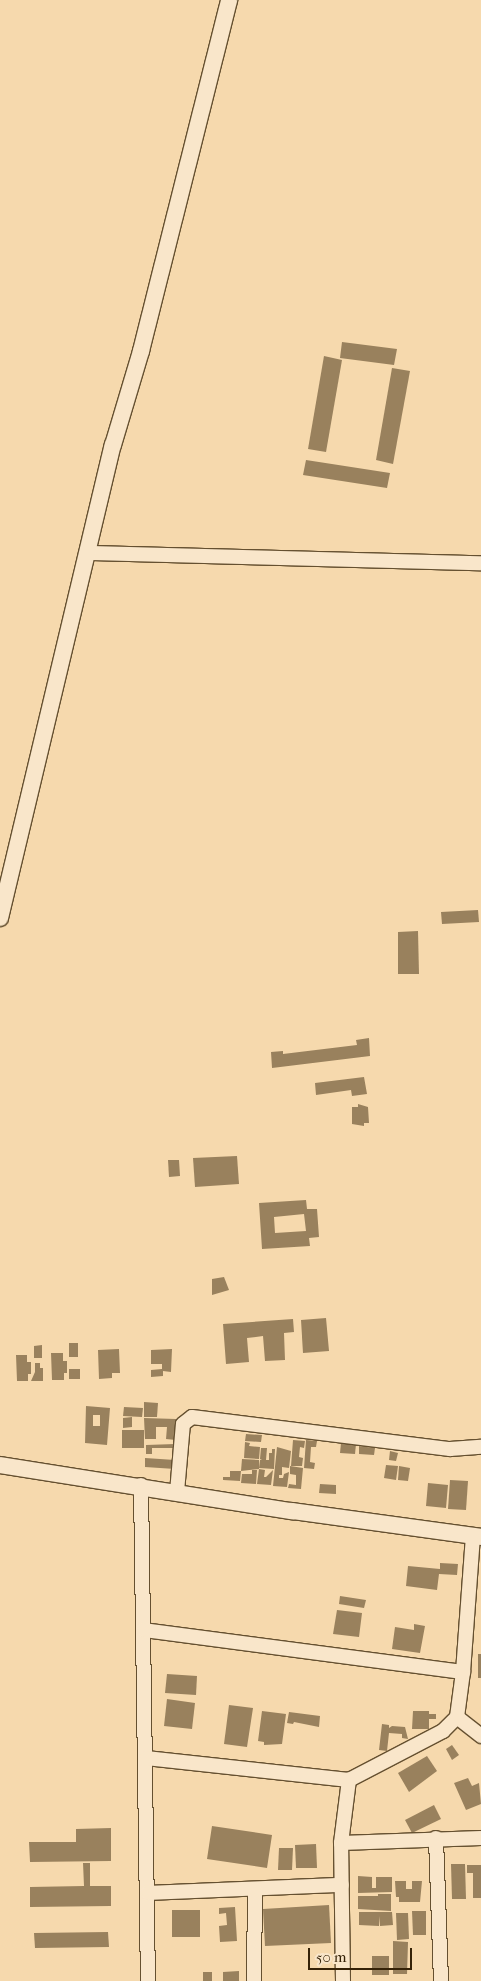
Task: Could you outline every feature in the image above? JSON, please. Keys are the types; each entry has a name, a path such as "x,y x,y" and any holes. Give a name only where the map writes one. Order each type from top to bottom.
{"street":[{"path":"0,918 113,445 141,351 229,0"},
{"path":"88,553 481,563"},
{"path":"177,1492 182,1424 190,1417 450,1449 481,1447"},
{"path":"0,1465 141,1485 292,1511 477,1536 474,1610 457,1717 443,1731 349,1780 146,1758"},
{"path":"141,1485 148,1981"},
{"path":"144,1630 463,1672"},
{"path":"457,1717 481,1736"},
{"path":"343,1981 341,1843 349,1780"},
{"path":"341,1843 436,1838 481,1838"},
{"path":"436,1838 441,1981"},
{"path":"148,1893 342,1884"},
{"path":"254,1981 255,1889"}],"building":[{"path":"342,342 397,349 394,365 340,358"},
{"path":"324,356 342,360 326,452 308,449"},
{"path":"392,368 410,371 393,464 376,460"},
{"path":"306,460 390,473 387,488 303,475"},
{"path":"478,910 479,922 442,924 441,912"},
{"path":"418,931 419,974 398,974 398,932"},
{"path":"369,1038 370,1056 272,1068 271,1052 283,1051 283,1054 357,1045 356,1040"},
{"path":"364,1077 367,1094 352,1096 351,1090 316,1095 315,1083"},
{"path":"358,1104 368,1107 369,1123 364,1123 364,1126 352,1124 352,1107 358,1107"},
{"path":"237,1156 239,1184 195,1187 193,1158"},
{"path":"168,1160 179,1160 180,1176 169,1177"},
{"path":"306,1200 307,1209 317,1209 319,1237 309,1238 310,1246 262,1249 259,1203","holes":["304,1214 306,1231 275,1233 274,1217"]},
{"path":"224,1277 229,1290 212,1295 212,1279"},
{"path":"326,1318 329,1351 303,1353 301,1320"},
{"path":"293,1319 294,1332 284,1333 285,1360 265,1361 263,1336 247,1338 249,1362 226,1364 223,1324"},
{"path":"69,1343 78,1343 78,1357 69,1357"},
{"path":"42,1345 42,1358 34,1358 34,1346"},
{"path":"119,1349 120,1373 112,1373 112,1378 99,1379 98,1350"},
{"path":"172,1349 171,1372 163,1371 163,1376 151,1377 151,1370 162,1369 162,1364 151,1364 151,1350"},
{"path":"51,1353 63,1353 63,1361 67,1361 67,1373 64,1373 64,1380 52,1380"},
{"path":"16,1355 27,1355 27,1362 31,1362 31,1374 28,1374 28,1381 17,1381"},
{"path":"35,1363 40,1363 40,1368 43,1368 43,1381 31,1381 35,1372"},
{"path":"69,1369 80,1369 80,1379 69,1379"},
{"path":"144,1402 158,1403 157,1417 144,1417"},
{"path":"86,1406 110,1408 107,1445 85,1443","holes":["93,1415 100,1415 100,1426 93,1426"]},
{"path":"124,1407 143,1408 142,1417 123,1416"},
{"path":"132,1417 132,1427 123,1428 123,1418"},
{"path":"144,1418 176,1419 176,1440 166,1439 167,1427 156,1427 156,1439 145,1439"},
{"path":"122,1430 144,1430 144,1448 122,1448"},
{"path":"246,1434 262,1435 261,1442 245,1441"},
{"path":"293,1440 305,1441 304,1448 300,1447 299,1457 303,1458 302,1466 291,1466"},
{"path":"306,1440 317,1441 316,1447 311,1447 310,1462 315,1463 314,1469 304,1468"},
{"path":"245,1442 250,1443 249,1446 260,1447 259,1459 244,1458"},
{"path":"341,1443 356,1444 355,1454 340,1453"},
{"path":"175,1444 175,1448 152,1448 152,1454 146,1454 146,1445"},
{"path":"359,1446 375,1448 374,1455 359,1454"},
{"path":"277,1447 291,1451 289,1468 282,1467 282,1475 279,1475 279,1478 283,1478 284,1474 289,1472 287,1487 273,1486"},
{"path":"261,1448 267,1448 266,1460 269,1460 269,1453 272,1453 272,1449 275,1449 274,1469 259,1468 260,1460 262,1460 260,1459"},
{"path":"390,1451 398,1453 396,1461 389,1460"},
{"path":"145,1458 175,1460 175,1469 145,1467"},
{"path":"242,1459 259,1460 259,1469 241,1471"},
{"path":"386,1465 398,1466 396,1480 384,1478"},
{"path":"290,1466 303,1468 301,1489 288,1488 289,1484 296,1485 296,1475 290,1474"},
{"path":"399,1466 410,1468 408,1481 398,1480"},
{"path":"259,1469 265,1470 264,1477 273,1470 271,1485 257,1484"},
{"path":"252,1470 257,1470 256,1484 241,1483 242,1474 252,1474"},
{"path":"230,1471 241,1471 240,1481 223,1480 223,1477 230,1477"},
{"path":"450,1480 468,1481 466,1510 448,1509"},
{"path":"428,1483 448,1485 446,1508 426,1506"},
{"path":"320,1484 336,1485 336,1494 319,1493"},
{"path":"440,1563 458,1564 457,1575 439,1574 437,1590 406,1586 408,1566 440,1569"},
{"path":"340,1596 366,1600 364,1608 339,1604"},
{"path":"337,1610 362,1613 359,1637 333,1634"},
{"path":"414,1624 425,1626 420,1653 392,1649 395,1627 414,1630"},
{"path":"478,1654 481,1654 481,1678 478,1678"},
{"path":"167,1674 197,1676 196,1695 165,1693"},
{"path":"167,1699 195,1703 192,1729 164,1726"},
{"path":"229,1705 253,1708 247,1747 224,1744"},
{"path":"262,1711 286,1714 282,1744 264,1745 264,1742 258,1741"},
{"path":"413,1711 429,1711 429,1714 436,1714 436,1719 429,1719 429,1729 412,1729"},
{"path":"289,1712 320,1716 319,1727 294,1722 293,1724 287,1723"},
{"path":"382,1724 389,1725 389,1728 392,1726 405,1727 408,1739 402,1738 402,1734 389,1733 387,1751 379,1750"},
{"path":"452,1745 459,1755 452,1760 446,1749"},
{"path":"427,1756 437,1771 409,1792 398,1773"},
{"path":"468,1778 472,1786 479,1783 481,1804 466,1810 454,1783"},
{"path":"434,1805 441,1819 412,1833 405,1820"},
{"path":"212,1826 272,1835 267,1868 207,1859"},
{"path":"111,1828 111,1861 30,1862 29,1842 76,1842 76,1829"},
{"path":"316,1844 317,1868 296,1868 295,1845"},
{"path":"279,1848 293,1848 292,1870 278,1870"},
{"path":"83,1863 90,1863 90,1886 111,1886 111,1906 30,1907 30,1887 84,1886"},
{"path":"451,1864 465,1864 466,1899 452,1899"},
{"path":"467,1865 481,1865 481,1898 473,1898 473,1873 467,1873"},
{"path":"358,1876 372,1877 372,1888 376,1888 376,1877 392,1877 392,1892 358,1893"},
{"path":"395,1881 406,1881 406,1889 412,1889 412,1881 422,1881 420,1902 399,1902 399,1897 396,1897"},
{"path":"378,1894 391,1894 391,1911 358,1909 358,1896 378,1896"},
{"path":"329,1905 331,1943 265,1946 263,1909"},
{"path":"235,1907 237,1941 220,1942 219,1926 227,1925 226,1913 219,1914 219,1908"},
{"path":"172,1910 200,1910 200,1937 172,1937"},
{"path":"412,1911 426,1911 426,1935 413,1935"},
{"path":"359,1912 392,1912 393,1925 380,1926 380,1916 379,1926 359,1925"},
{"path":"396,1913 408,1913 409,1939 397,1940"},
{"path":"108,1932 109,1947 35,1948 34,1933"},
{"path":"393,1941 408,1942 407,1974 393,1974"},
{"path":"372,1956 389,1956 389,1975 372,1975"},
{"path":"239,1971 239,1981 223,1981 223,1972"},
{"path":"203,1972 212,1972 212,1981 203,1981"}]}
